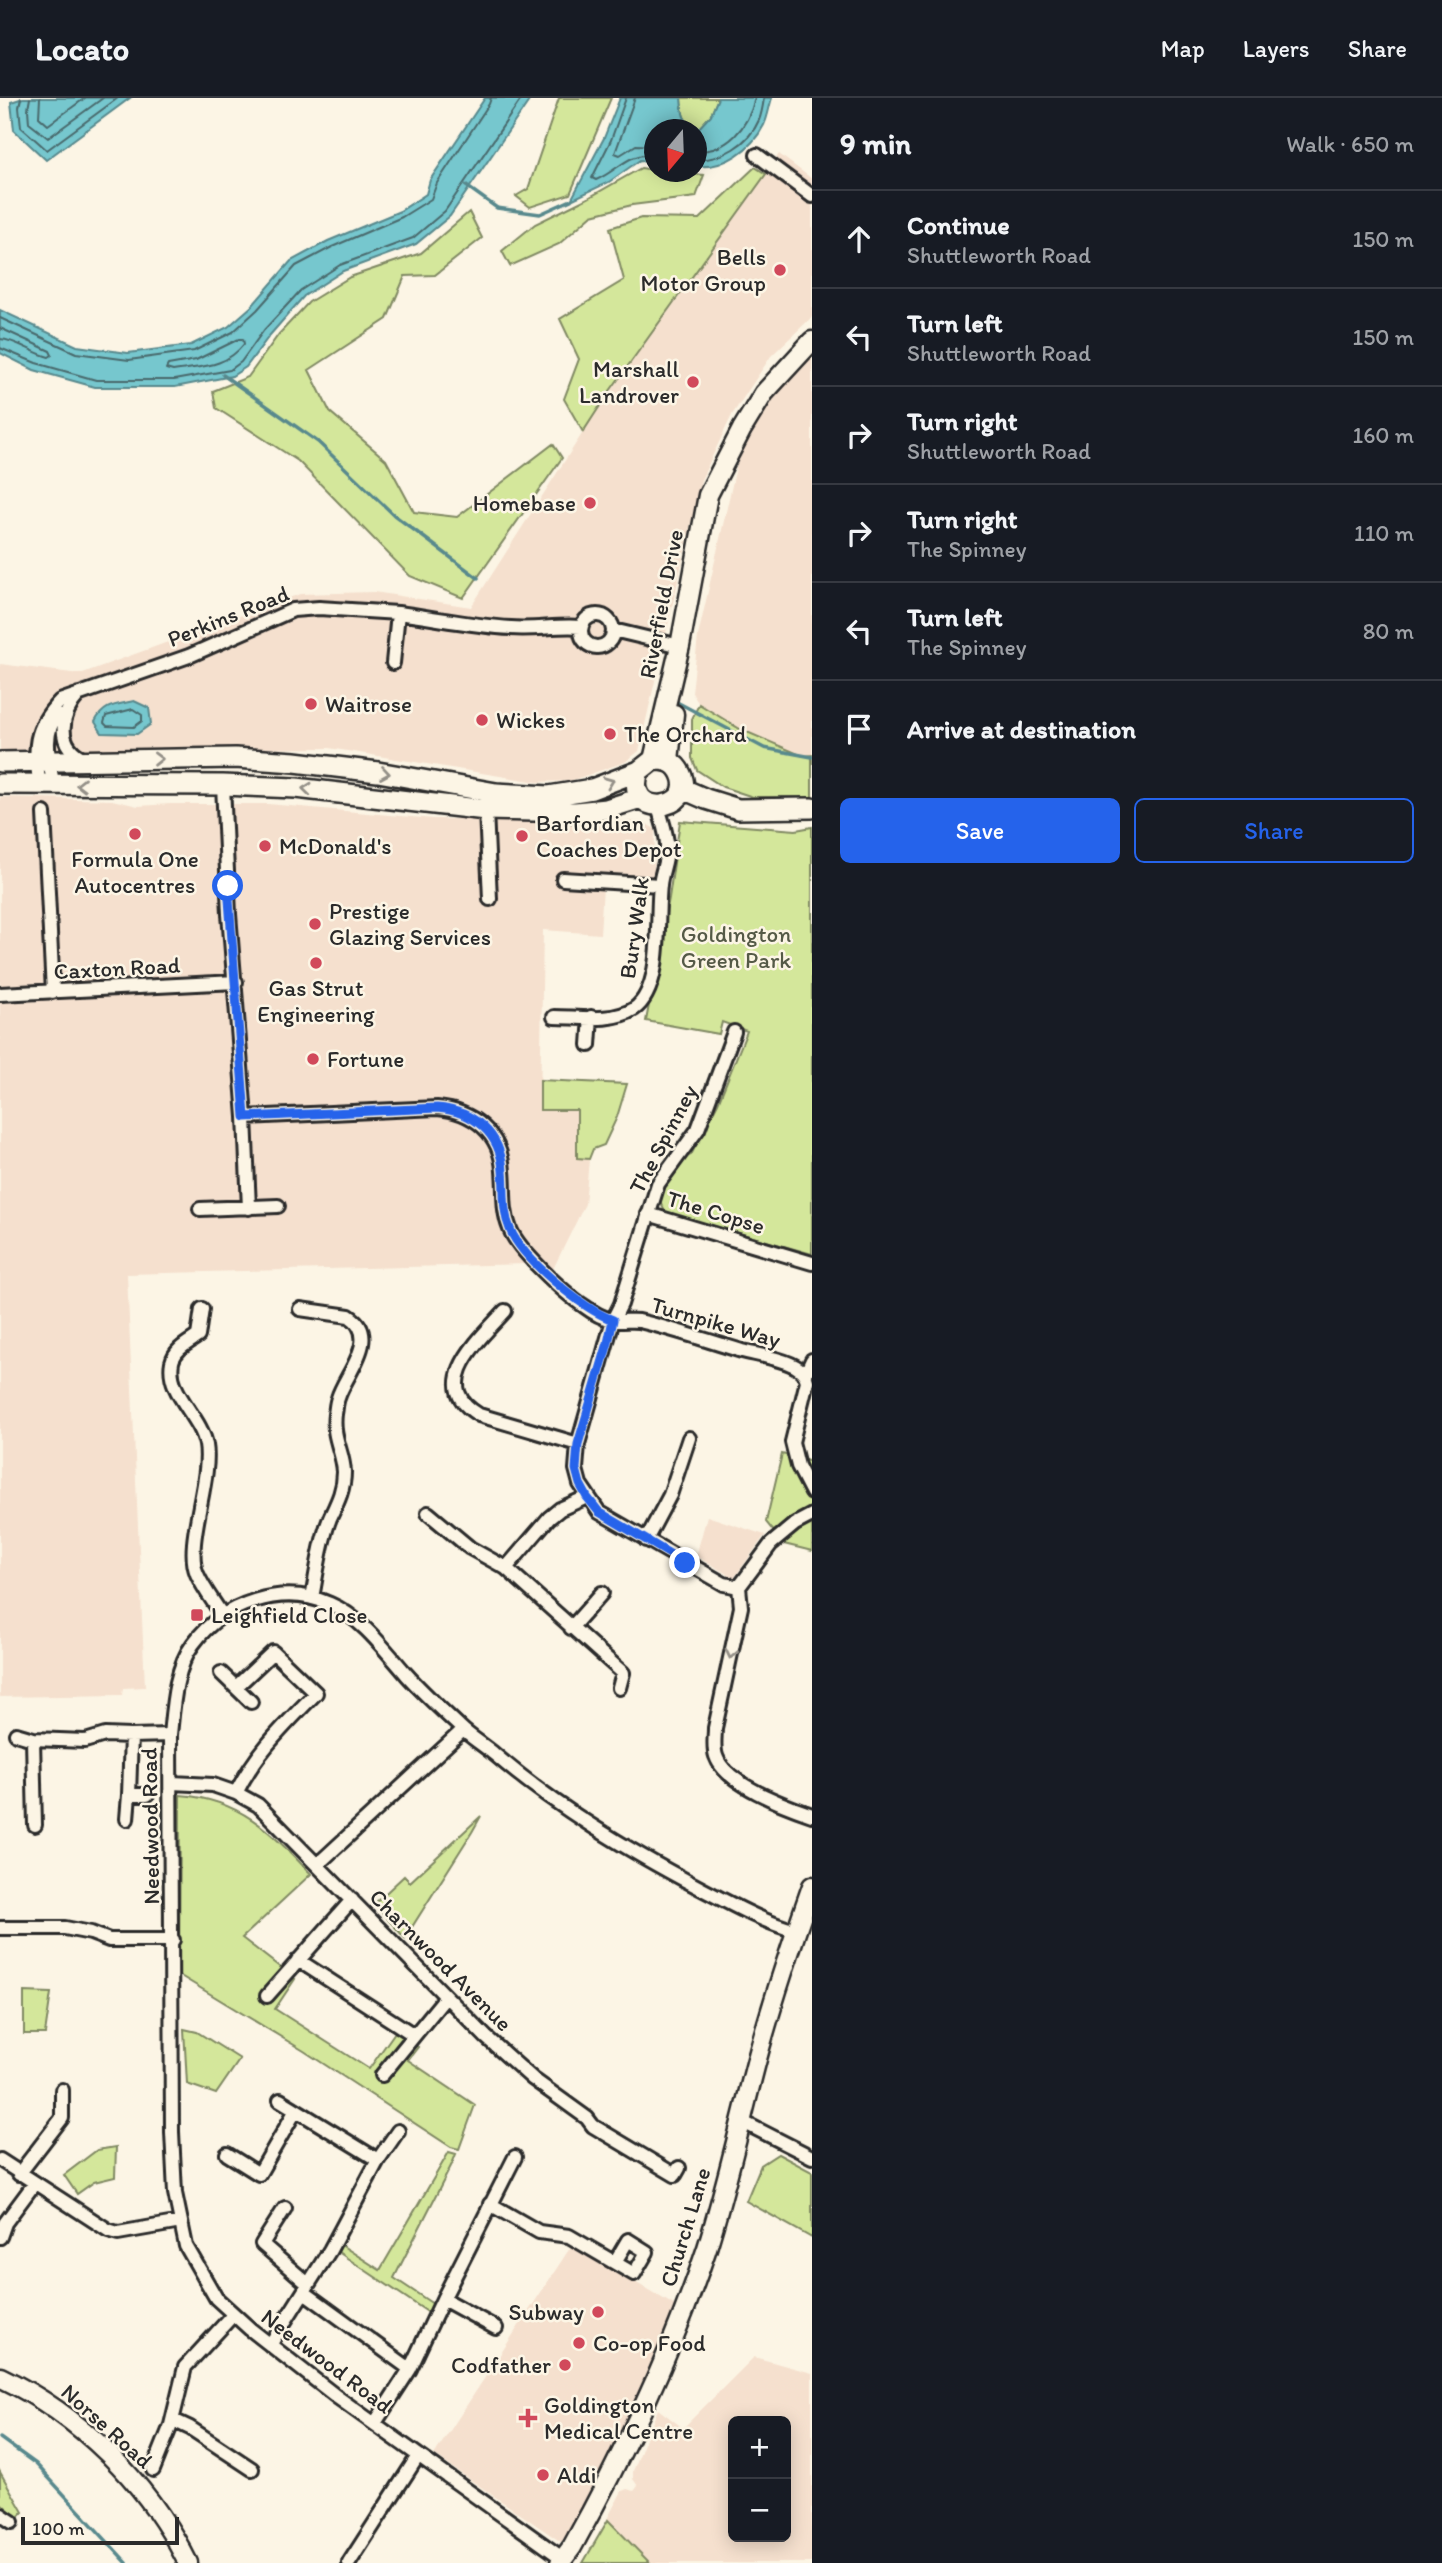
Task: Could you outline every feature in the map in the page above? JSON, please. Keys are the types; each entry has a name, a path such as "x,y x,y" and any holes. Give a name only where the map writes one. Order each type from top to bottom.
{"main road":[{"path":"0,762 235,758 378,772 496,793 549,796 592,789 657,756"},
{"path":"0,784 296,788 486,810 576,812 650,802 675,802 683,789 684,780 678,767 657,756"},
{"path":"650,802 637,789 657,756"},
{"path":"683,789 738,809 812,808"}],"street":[{"path":"757,155 812,196"},
{"name":"Riverfield Drive","path":"668,719 708,495 764,393 812,341"},
{"name":"Riverfield Drive","path":"657,756 668,719 726,461"},
{"name":"Perkins Road","path":"46,784 37,737 47,715 60,701 189,656 293,610 319,608 398,613 507,628 532,629 555,625 581,627"},
{"path":"393,663 398,613"},
{"path":"596,615 609,622 612,630 610,641 600,647 594,647 585,642 581,627 587,619 596,615"},
{"path":"612,630 680,646"},
{"name":"Perkins Road","path":"42,761 53,720 79,694"},
{"path":"69,705 62,724 64,741 78,755 90,761"},
{"path":"223,785 229,914 245,1117 248,1208"},
{"name":"Bury Walk","path":"554,1017 625,1014 637,1007 647,991 653,972 660,885 667,848 650,802"},
{"path":"486,810 490,899"},
{"path":"44,813 53,992"},
{"path":"562,879 660,885"},
{"name":"Caxton Road","path":"0,994 236,982"},
{"path":"589,1045 591,1017"},
{"name":"The Spinney","path":"734,1032 698,1129 685,1150 668,1166 658,1184 621,1304 613,1320 578,1444 576,1469 580,1484 599,1512 724,1584 739,1587"},
{"name":"Turnpike Way","path":"245,1117 437,1108 470,1115 484,1125 500,1153 506,1216 511,1232 519,1244 581,1304 596,1314 613,1320 637,1321 762,1356 798,1367 805,1374"},
{"path":"200,1209 278,1206"},
{"name":"The Copse","path":"648,1214 812,1263"},
{"path":"300,1308 349,1316 360,1329 362,1342 354,1369 338,1397 334,1438 344,1472 338,1506 330,1519 312,1598"},
{"path":"202,1309 198,1336 175,1353 172,1363 174,1385 206,1443 207,1460 193,1556 196,1573 222,1615"},
{"path":"505,1311 470,1349 462,1363 457,1387 461,1399 479,1415 578,1444"},
{"path":"812,1360 805,1374 807,1381 792,1441 798,1466 812,1493"},
{"path":"646,1540 670,1495 689,1438"},
{"path":"506,1568 560,1509 587,1497"},
{"path":"428,1513 470,1548 506,1568 623,1673"},
{"path":"812,1515 794,1524 771,1544 739,1587 741,1607 715,1728 716,1757 723,1768 742,1784 812,1815"},
{"path":"571,1628 602,1593"},
{"name":"Needwood Road","path":"561,2560 418,2456 233,2315 216,2298 186,2246 175,2193 172,2132 170,1735 177,1686 184,1661 192,1644 222,1615 241,1605 263,1598 286,1596 312,1598 331,1604 362,1627 463,1730 556,1803 623,1847 778,1926 796,1931"},
{"path":"236,1687 273,1652 316,1693 267,1742 236,1793"},
{"path":"623,1673 636,1668"},
{"path":"221,1673 251,1702"},
{"path":"619,1688 623,1673"},
{"path":"318,1864 463,1730"},
{"path":"16,1734 33,1739 85,1741 105,1735 170,1735"},
{"path":"127,1819 131,1736"},
{"path":"33,1739 35,1825"},
{"name":"Charnwood Avenue","path":"172,1783 213,1785 258,1805 445,1998 533,2080 587,2118 593,2126 675,2175 678,2168"},
{"path":"129,1795 147,1795"},
{"name":"Church Lane","path":"561,2560 572,2547 613,2473 671,2347 721,2202 761,2045 812,1886"},
{"path":"269,1987 298,1960 352,1900"},
{"path":"0,1928 65,1928 109,1940 173,1940"},
{"path":"298,1960 414,2035"},
{"path":"382,2076 397,2068 414,2035 445,1998"},
{"path":"19,2174 62,2118 62,2090"},
{"path":"280,2100 378,2160"},
{"path":"227,2154 259,2174 296,2110"},
{"path":"741,2121 812,2157"},
{"path":"270,2345 330,2250 378,2160 398,2131"},
{"path":"374,2423 410,2369 514,2157"},
{"path":"0,2160 94,2223 118,2233 180,2222"},
{"path":"0,2237 5,2223 34,2184"},
{"path":"490,2204 539,2232 569,2236 615,2263"},
{"path":"285,2208 262,2244 306,2288 410,2369"},
{"path":"443,2299 496,2328"},
{"path":"153,2470 173,2420 185,2367 233,2315"},
{"name":"Norse Road","path":"0,2378 32,2393 110,2456 143,2491 175,2536 188,2563"},
{"path":"173,2420 190,2428 251,2469"},
{"path":"349,2563 418,2456"},
{"path":"0,2515 12,2522"}],"shaded area":[{"path":"779,154 812,179 812,317 771,356 732,415 701,480 639,751 625,762 570,781 537,782 329,748 0,751 0,664 80,674 300,594 374,592 471,607 607,395"},
{"path":"812,352 812,755 803,756 740,729 699,704 692,693 698,636 737,463 770,397"},
{"path":"0,797 112,800 138,806 268,804 433,819 609,820 643,822 655,829 654,889 603,887 600,934 543,930 540,1110 577,1110 577,1158 589,1159 585,1204 553,1269 526,1264 127,1274 145,1687 123,1688 122,1695 0,1697"},
{"path":"707,1516 765,1535 734,1578 696,1556"},
{"path":"572,2245 679,2308 627,2434 567,2546 434,2455"},
{"path":"754,2357 812,2373 812,2563 650,2563 607,2519 622,2491 634,2491 638,2486 633,2479 633,2471 658,2409 683,2428"}],"green space":[{"path":"559,98 611,98 570,194 530,207 516,196 528,189"},
{"path":"681,98 718,98 707,119 685,119"},
{"path":"755,167 766,174 583,432 564,399 579,359 560,319 624,280 610,228 641,218 700,219"},
{"path":"641,168 644,168 644,182 701,182 696,197 632,205 592,215 559,244 510,266 502,251 535,224"},
{"path":"469,212 482,238 435,275 405,276 387,319 309,370 330,412 386,460 414,512 457,517 553,444 562,458 463,598 410,576 298,461 216,408 213,391 248,377 279,334 309,302 350,277 421,253"},
{"path":"699,704 740,729 803,756 812,755 812,797 753,797 723,787 697,770 692,758 692,719"},
{"name":"Goldington Green Park","path":"680,821 796,830 812,827 812,1254 665,1212 659,1199 679,1160 691,1155 718,1103 747,1031 722,1022 719,1034 646,1021"},
{"path":"540,1080 627,1084 617,1117 604,1145 593,1149 589,1159 577,1158 577,1110 540,1110"},
{"path":"782,1454 812,1462 812,1551 784,1544 766,1522"},
{"path":"180,1795 202,1798 238,1811 268,1832 311,1874 242,1938 295,1979 275,2009 369,2069 395,2032 418,2047 408,2060 475,2105 459,2149 451,2147 304,2051 179,1975"},
{"path":"481,1816 405,1938 374,1904 404,1876 410,1882"},
{"path":"24,1992 51,1993 45,2034 24,2034"},
{"path":"184,2029 197,2032 240,2059 216,2094 187,2084"},
{"path":"116,2147 115,2177 94,2182 77,2194 64,2175 97,2150"},
{"path":"449,2152 456,2154 452,2164 394,2278 436,2306 432,2315 338,2252 341,2245 380,2270"},
{"path":"778,2154 812,2172 812,2238 746,2201 761,2165"},
{"path":"0,2472 23,2512 17,2518 0,2502"},
{"path":"608,2520 650,2563 583,2563"}],"water":[{"path":"23,98 130,98 46,160 14,130 11,102"},
{"path":"485,98 531,98 450,216 416,244 343,271 304,296 246,367 232,376 175,387 95,387 34,370 0,353 0,310 77,346 128,353 191,345 228,327 252,306 291,261 328,241 400,211 426,194 430,180"},
{"path":"620,98 681,98 685,119 644,119 644,161 640,160 609,182 571,200 604,138"},
{"path":"718,98 772,98 759,134 736,156 707,166 707,119"},
{"path":"134,701 149,708 151,724 137,734 102,733 95,722 102,712 111,706"}],"waterway":[{"path":"465,185 497,208 540,214 571,200"},
{"path":"223,375 318,442 394,515 478,578"},
{"path":"673,700 764,748 812,757"},
{"path":"0,2438 36,2464 127,2563"}],"place":[{"name":"Bells Motor Group","path":"780,270"},
{"name":"Marshall Landrover","path":"693,382"},
{"name":"Homebase","path":"590,503"},
{"name":"Waitrose","path":"311,704"},
{"name":"Wickes","path":"482,720"},
{"name":"The Orchard","path":"610,734"},
{"name":"Formula One Autocentres","path":"135,834"},
{"name":"Barfordian Coaches Depot","path":"522,836"},
{"name":"McDonald's","path":"265,846"},
{"name":"Prestige Glazing Services","path":"315,924"},
{"name":"Gas Strut Engineering","path":"316,963"},
{"name":"Fortune","path":"313,1059"},
{"name":"Leighfield Close","path":"197,1615"},
{"name":"Subway","path":"598,2312"},
{"name":"Co-op Food","path":"579,2343"},
{"name":"Codfather","path":"565,2365"},
{"name":"Goldington Medical Centre","path":"528,2418"},
{"name":"Aldi","path":"543,2475"}],"route":[{"path":"228,886 245,1117 437,1108 470,1115 484,1125 500,1153 506,1216 511,1232 540,1266 581,1304 596,1314 613,1320 578,1444 576,1469 580,1484 599,1512 685,1563"}]}
